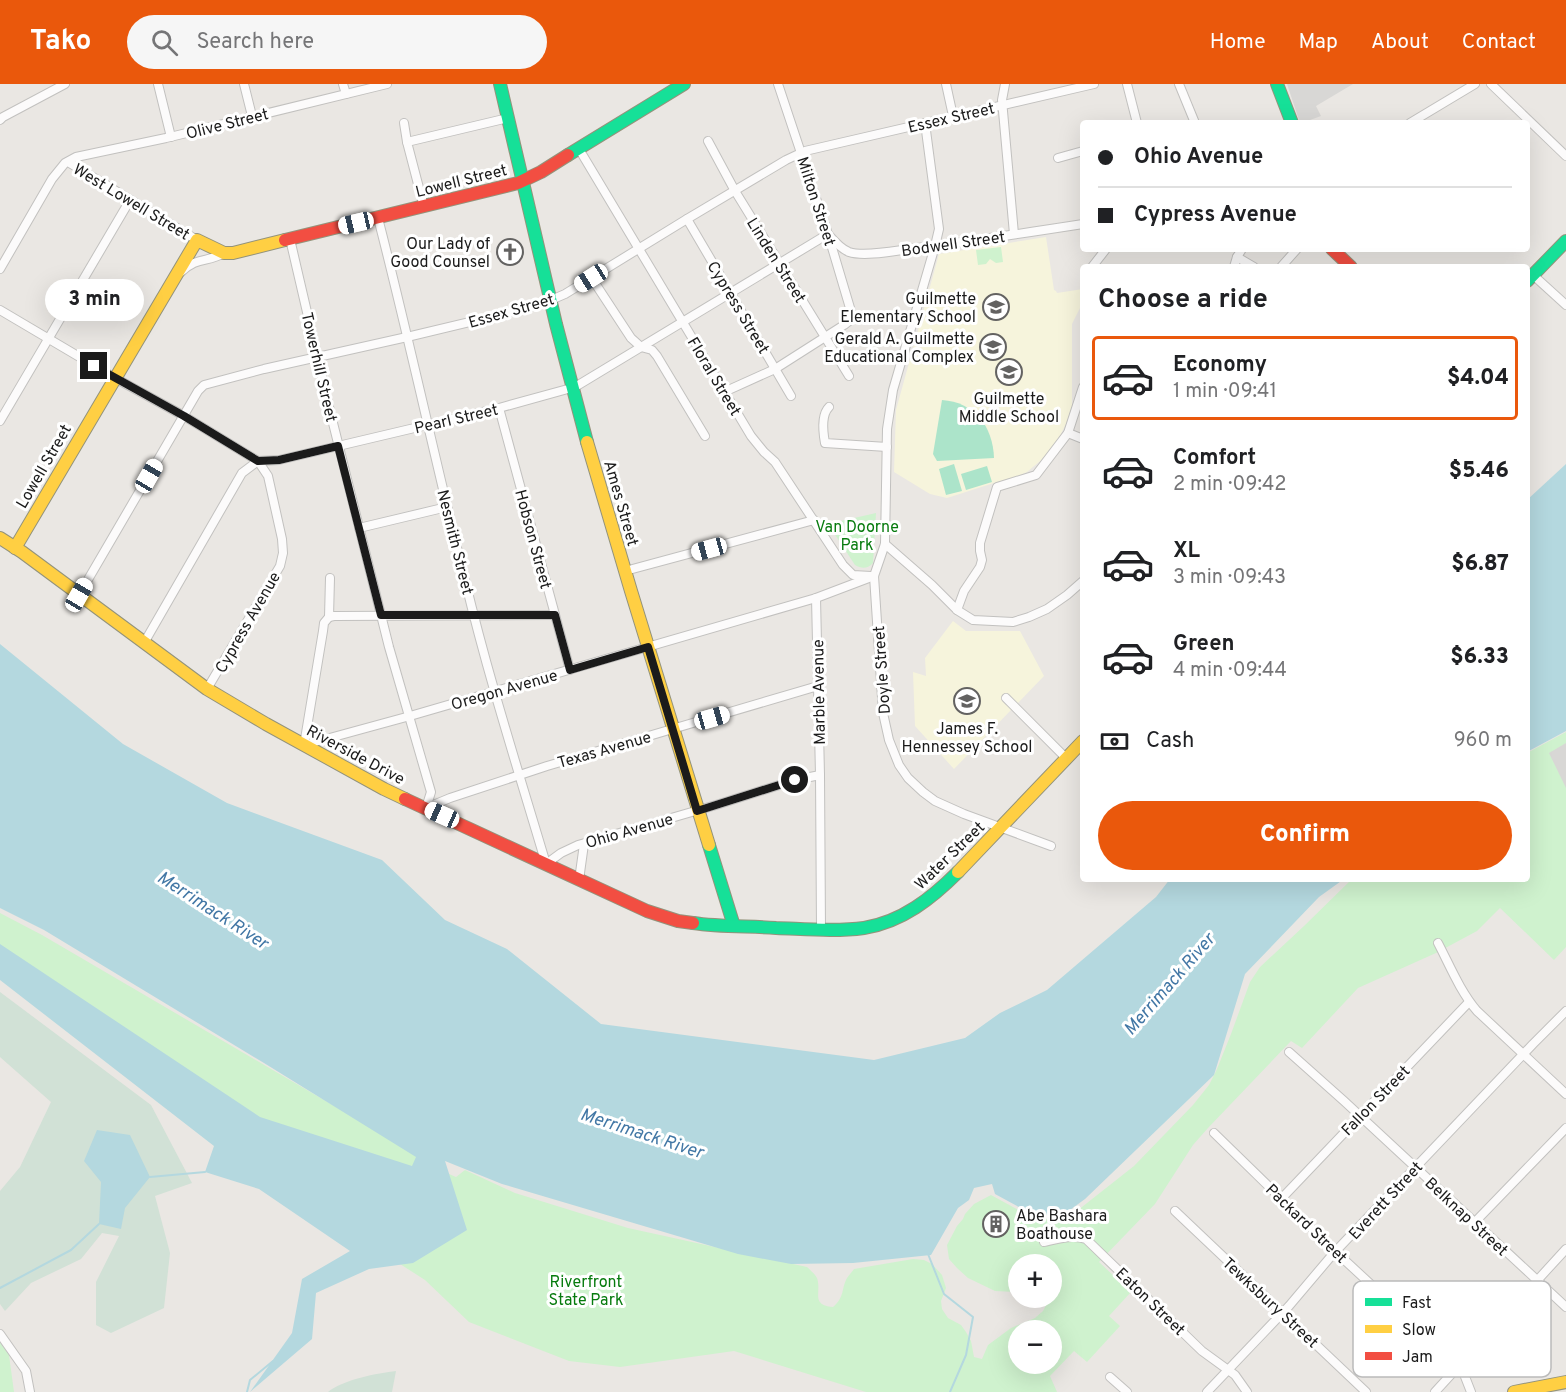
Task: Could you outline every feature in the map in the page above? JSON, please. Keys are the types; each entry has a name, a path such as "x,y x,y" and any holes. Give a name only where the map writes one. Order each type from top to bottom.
{"street":[{"path":"0,120 65,84"},
{"path":"158,84 171,136"},
{"path":"244,84 252,116"},
{"path":"343,84 346,94"},
{"name":"Olive Street","path":"68,162 76,157 387,84"},
{"name":"Ames Street","path":"500,84 572,388 697,811 734,926"},
{"name":"Lowell Street","path":"175,278 195,261 216,258 224,253 424,207 523,181 684,84"},
{"name":"Milton Street","path":"778,84 828,234 853,318 825,337"},
{"path":"946,84 953,116"},
{"path":"1005,84 1002,100 1014,234"},
{"name":"Essex Street","path":"79,595 204,385 528,308 565,294 687,219 801,153 1094,84"},
{"path":"1127,84 1136,120"},
{"path":"1179,84 1194,120"},
{"path":"1277,84 1291,120"},
{"path":"1415,120 1475,84"},
{"path":"1491,84 1528,120"},
{"path":"407,142 508,118"},
{"path":"1530,121 1566,156"},
{"path":"404,123 424,207"},
{"path":"874,576 885,544 887,429 893,390 939,229 925,123"},
{"name":"Linden Street","path":"708,141 735,191 849,376"},
{"name":"Floral Street","path":"579,149 751,436 775,462 848,570 854,574 874,576"},
{"path":"1058,158 1080,152"},
{"path":"0,268 52,179 68,162"},
{"name":"West Lowell Street","path":"68,162 197,240"},
{"path":"0,421 130,200"},
{"name":"Nesmith Street","path":"378,218 474,615 546,864"},
{"name":"Cypress Street","path":"687,219 791,396"},
{"name":"Bodwell Street","path":"828,234 849,252 883,252 1080,224"},
{"name":"Pearl Street","path":"258,461 279,460 499,408 572,388 828,234"},
{"name":"Towerhill Street","path":"290,239 388,647 431,792 426,808"},
{"path":"197,240 224,253"},
{"name":"Lowell Street","path":"15,548 197,240"},
{"path":"1566,241 1530,278 1566,305"},
{"path":"1094,264 1104,252"},
{"path":"1284,264 1294,252"},
{"path":"1335,252 1348,264"},
{"path":"1240,253 1251,264"},
{"path":"591,278 631,338 641,347 652,350 657,356 705,436"},
{"path":"0,310 258,461 242,473 144,643"},
{"path":"724,392 775,369 825,337"},
{"path":"957,610 964,591 980,567 982,560 980,543 997,487 1036,475 1068,433 1080,396"},
{"path":"829,407 824,416 825,443 887,447"},
{"name":"Hobson Street","path":"499,408 570,670"},
{"path":"1068,433 1080,438"},
{"name":"Cypress Avenue","path":"207,689 274,577 283,553 268,476 258,461"},
{"path":"359,528 447,507"},
{"path":"625,571 814,520"},
{"name":"Riverside Drive","path":"0,538 207,689 304,746 384,789 647,912 678,921 734,926"},
{"path":"885,544 957,610 973,620 1013,622 1029,617 1047,609 1080,584"},
{"name":"Oregon Avenue","path":"304,746 816,598 874,576"},
{"name":"Doyle Street","path":"874,576 883,713 889,740 899,765 908,778 935,801 1051,846"},
{"path":"304,746 322,631 328,617 330,578"},
{"name":"Marble Avenue","path":"816,598 821,930"},
{"path":"328,617 555,615"},
{"name":"Texas Avenue","path":"426,808 520,775 818,686"},
{"path":"1006,698 1067,759"},
{"name":"Water Street","path":"734,926 821,930 864,928 881,924 913,910 940,890 1080,744"},
{"name":"Ohio Avenue","path":"546,864 561,852 584,844 795,780 820,775"},
{"path":"579,880 584,844"},
{"path":"1438,943 1469,1002 1483,1018 1566,1094"},
{"name":"Fallon Street","path":"1281,1199 1469,1002"},
{"name":"Everett Street","path":"1207,1392 1415,1167 1566,1011"},
{"name":"Belknap Street","path":"1289,1052 1537,1281"},
{"path":"1474,1223 1566,1128"},
{"name":"Packard Street","path":"1214,1133 1368,1281"},
{"name":"Tewksbury Street","path":"1175,1211 1366,1392"},
{"name":"Eaton Street","path":"1044,1242 1073,1237 1086,1239 1202,1351 1235,1375 1246,1392"},
{"path":"1537,1281 1566,1249"},
{"name":"Belknap Street","path":"1551,1294 1566,1307"},
{"path":"0,1334 26,1371 30,1392"},
{"path":"1110,1377 1127,1392"},
{"path":"1435,1392 1449,1377"},
{"name":"Packard Street","path":"1465,1377 1470,1392"},
{"path":"1514,1392 1566,1382"}],"shaded area":[{"path":"1287,84 1353,84 1316,106 1321,116 1310,120 1299,120"},
{"name":"Gerald A. Guilmette Educational Complex","path":"1046,237 1054,290 1057,293 1080,289 1080,308 1072,324 1072,408 1052,451 1027,472 947,498 930,494 894,472 896,410 939,254"},
{"name":"James F. Hennessey School","path":"953,621 966,631 1020,631 1044,676 954,769 915,726 913,672 926,676 925,658"},
{"path":"1566,743 1566,788 1549,753"}],"green space":[{"path":"1001,247 1003,262 996,263 990,259 986,264 978,265 976,250"},
{"path":"942,400 963,405 980,418 990,436 994,458 937,461 933,454"},
{"path":"954,464 962,491 946,495 939,469"},
{"path":"987,466 992,482 966,490 961,474"},
{"name":"Van Doorne Park","path":"876,513 873,563 864,568 860,567 855,565 828,524"},
{"name":"Riverfront State Park","path":"1566,732 1566,947 1554,960 1500,908 1477,931 1436,953 1358,988 1302,1048 1291,1041 1193,1145 1155,1204 1099,1262 1131,1292 1109,1316 1120,1326 1087,1362 1074,1351 1062,1364 1062,1320 1030,1320 1045,1308 1062,1308 1062,1254 1008,1254 1008,1292 995,1291 968,1278 957,1268 949,1259 947,1245 965,1214 974,1204 991,1195 1026,1214 1052,1220 1068,1218 1134,1166 1193,1105 1209,1085 1250,982 1260,967 1349,882 1530,882 1530,751"},
{"name":"Riverfront State Park","path":"0,913 42,935 389,1138 435,1168 456,1177 465,1170 515,1193 628,1228 807,1267 817,1278 819,1301 826,1306 833,1307 837,1303 847,1278 854,1269 913,1259 924,1260 932,1264 942,1275 946,1288 941,1301 942,1309 948,1318 961,1325 966,1332 971,1341 974,1357 982,1359 988,1345 1008,1330 1008,1374 1052,1374 1050,1376 1057,1392 866,1392 734,1351 620,1367 569,1361 469,1322 425,1280 386,1255 0,976"},
{"path":"0,992 151,1105 192,1183 155,1196 170,1253 164,1308 111,1333 96,1325 96,1282 119,1236 102,1233 81,1259 31,1283 5,1311 0,1304 0,1191 20,1167 51,1102 0,1057"},
{"path":"0,1342 9,1355 14,1392 0,1392"},
{"path":"396,1371 392,1392 328,1392 370,1375"}],"water":[{"path":"1566,464 1566,731 1530,750 1530,497"},
{"name":"Merrimack River","path":"0,644 123,744 227,803 382,860 445,920 507,949 601,1024 874,1060 965,1038 1000,1013 1047,990 1156,897 1168,882 1340,882 1319,897 1245,974 1214,1075 1085,1199 1059,1218 1026,1211 995,1194 992,1184 974,1188 969,1200 958,1208 931,1255 853,1263 791,1264 738,1254 502,1184 445,1161 467,1230 413,1263 369,1269 316,1293 312,1339 250,1392 292,1333 302,1279 350,1251 259,1189 205,1172 214,1146 0,980 0,944 260,1117 412,1166 416,1157 44,930 0,908"},
{"path":"97,1130 130,1135 150,1177 125,1208 121,1229 99,1224 101,1182 84,1161"}],"waterway":[{"path":"150,1177 205,1172"},
{"path":"0,1288 71,1250 99,1224"},
{"path":"928,1254 944,1294 973,1317 966,1355 950,1392"},
{"path":"247,1392 250,1380 273,1361"}],"traffic: fast":[{"path":"500,84 556,324 587,442"},
{"path":"568,155 684,84"},
{"path":"1277,84 1291,120"},
{"path":"1530,278 1566,241"},
{"path":"709,845 734,926"},
{"path":"693,923 820,930 864,928 878,925 916,908 958,872"}],"traffic: slow":[{"path":"15,548 197,240 224,253 233,253 285,240"},
{"path":"587,442 709,845"},
{"path":"0,538 207,689 266,724 405,799"},
{"path":"958,872 1080,744"},
{"path":"1514,1392 1566,1382"}],"traffic: jam":[{"path":"285,240 518,183 568,155"},
{"path":"1335,252 1348,264"},
{"path":"405,799 647,911 678,921 693,923"}],"place":[{"name":"Our Lady of Good Counsel","path":"510,252"},
{"name":"Guilmette Elementary School","path":"996,307"},
{"name":"Gerald A. Guilmette Educational Complex","path":"993,347"},
{"name":"Guilmette Middle School","path":"1009,372"},
{"name":"James F. Hennessey School","path":"967,701"},
{"name":"Abe Bashara Boathouse","path":"996,1224"}],"route":[{"path":"94,366 184,416 258,461 279,460 338,446 381,615 555,615 570,670 648,647 697,811 795,780"}]}
